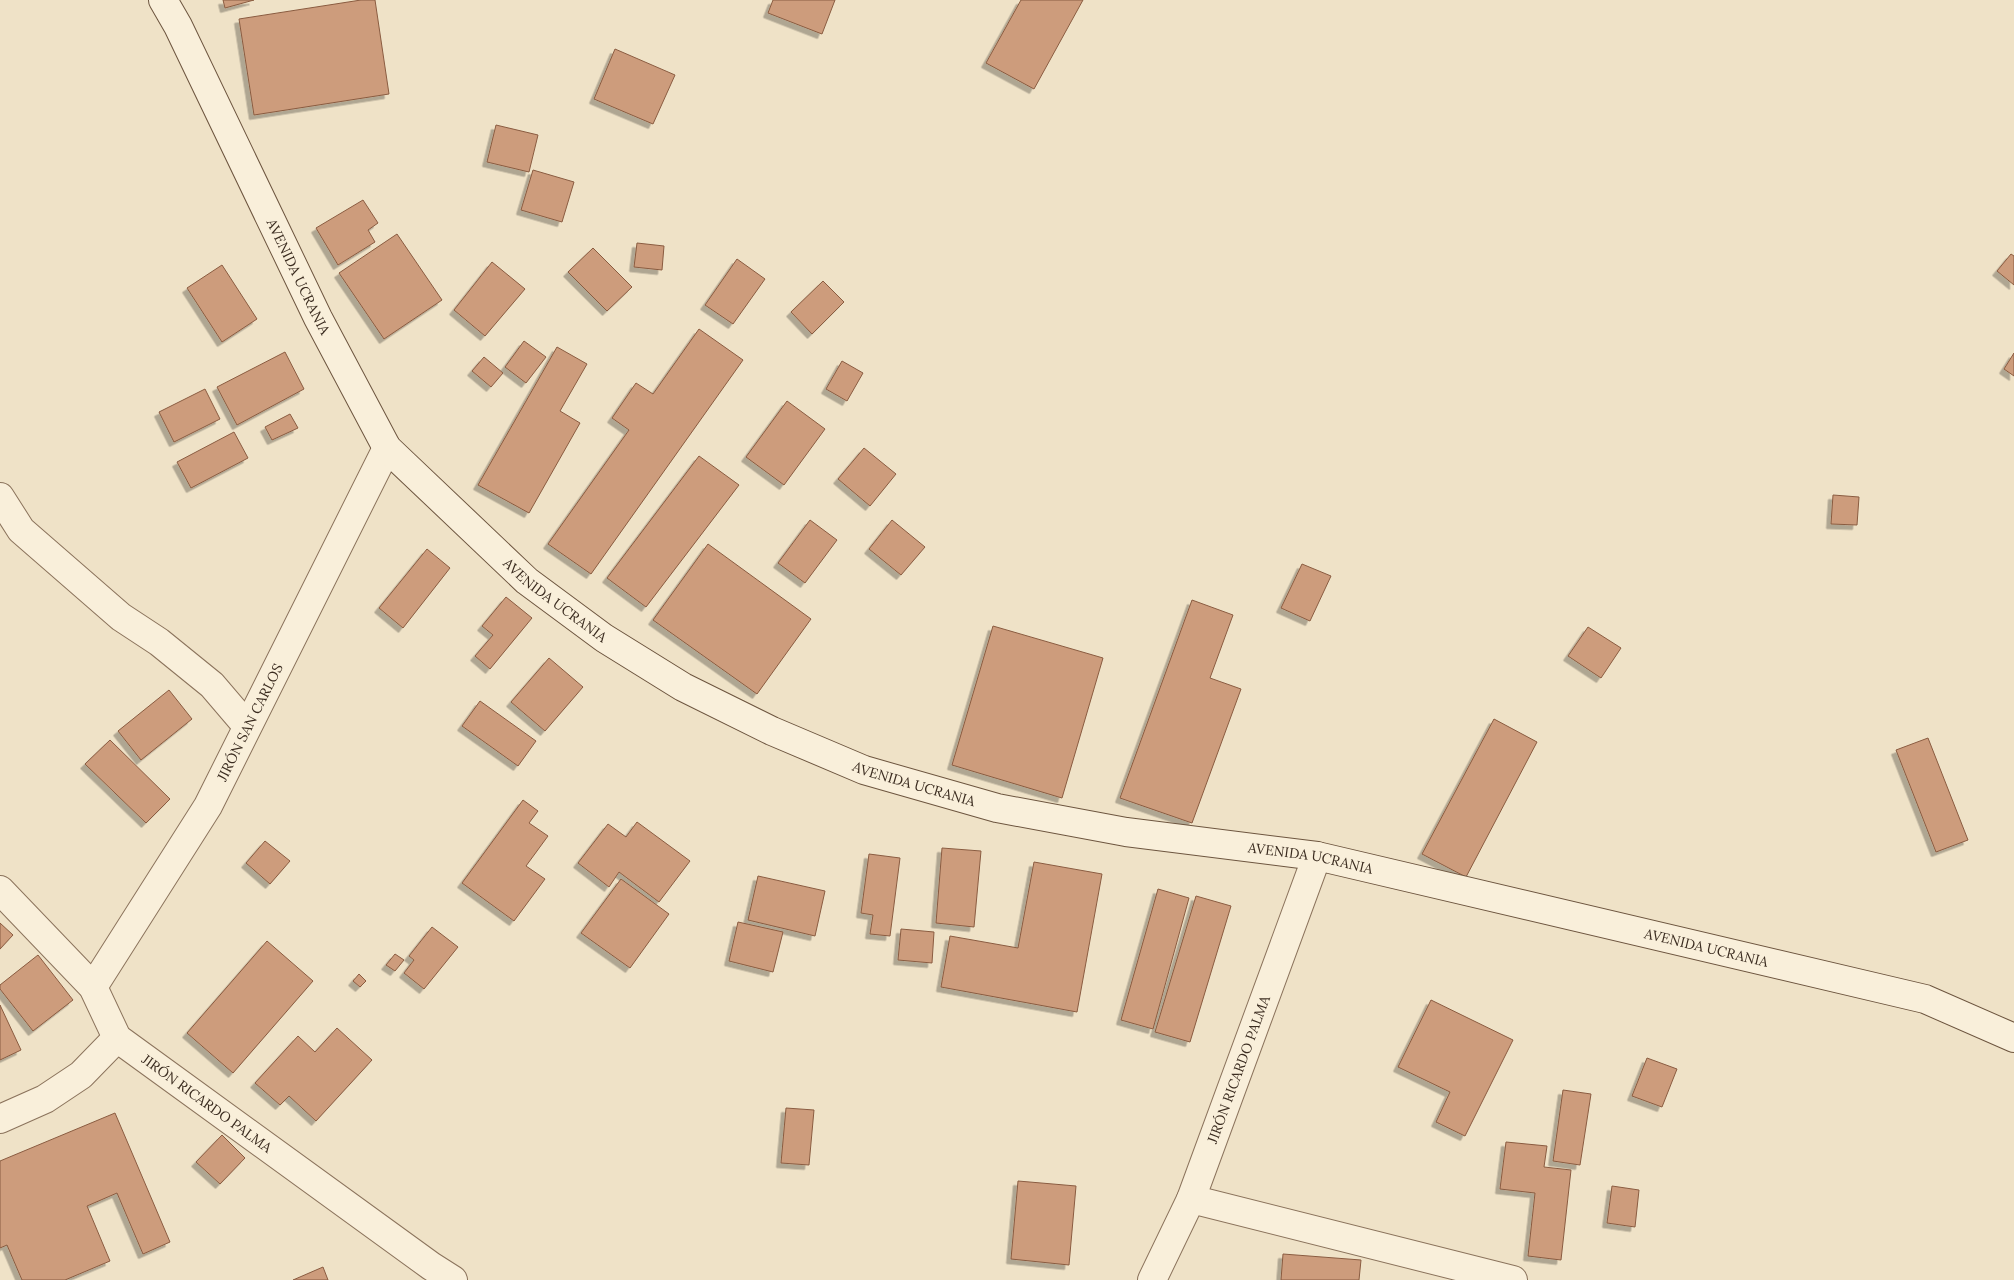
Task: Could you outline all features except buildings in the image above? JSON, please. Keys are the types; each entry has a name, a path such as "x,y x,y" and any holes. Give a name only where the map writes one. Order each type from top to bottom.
{"street":[{"name":"AVENIDA UCRANIA","path":"163,0 178,26 318,318 387,448 527,581 604,638 683,687 772,731 864,770 996,808 1126,832 1318,856 1925,999 2014,1038"},
{"name":"JIRÓN SAN CARLOS","path":"93,987 208,806 387,448"},
{"path":"0,497 21,530 121,616 160,642 212,686 247,726"},
{"name":"JIRÓN RICARDO PALMA","path":"1152,1280 1191,1199 1318,856"},
{"name":"JIRÓN RICARDO PALMA","path":"0,890 93,987 117,1038 423,1261 453,1280"},
{"path":"0,1118 45,1099 82,1076 117,1038"},
{"path":"1191,1199 1514,1280"}]}
